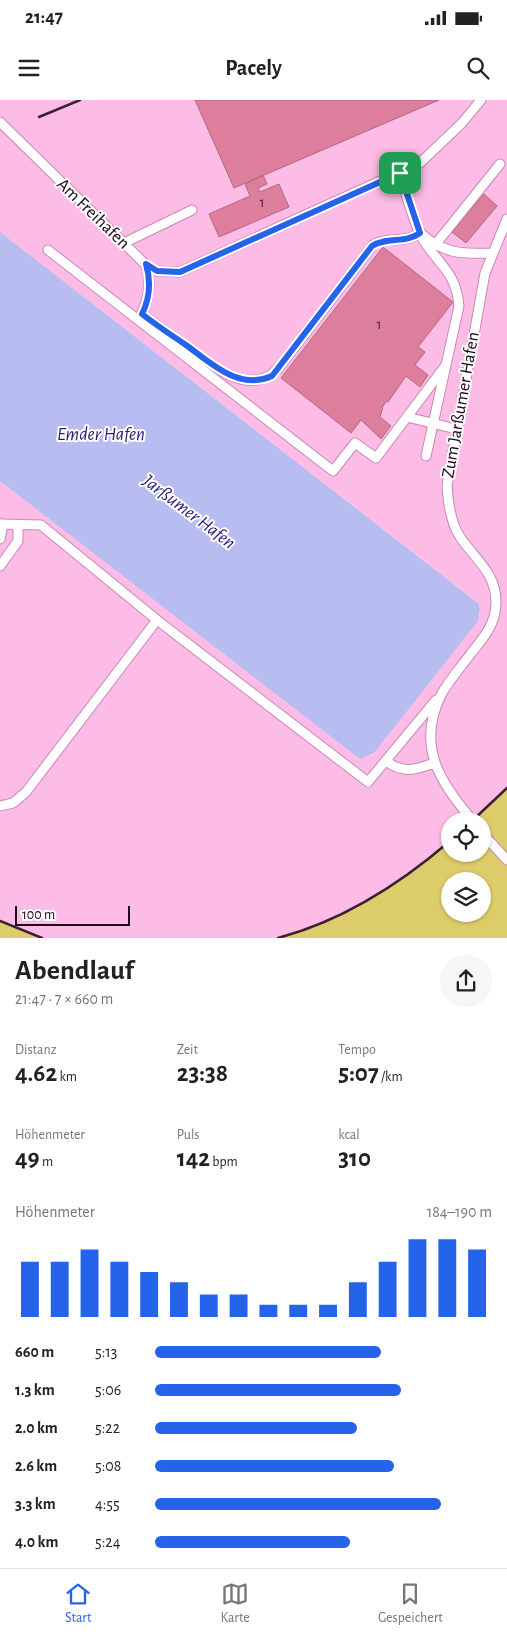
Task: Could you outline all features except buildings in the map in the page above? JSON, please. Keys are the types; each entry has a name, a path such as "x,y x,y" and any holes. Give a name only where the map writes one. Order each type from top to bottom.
{"street":[{"name":"Am Freihafen","path":"0,122 146,264 157,271 180,272 420,163 433,152 481,100"},
{"path":"435,245 500,164"},
{"path":"400,173 420,233 449,272 458,291 459,306 426,456"},
{"path":"124,243 192,210"},
{"name":"Zum Jarßumer Hafen","path":"466,812 446,787 434,763 430,734 434,714 442,694 487,634 495,610 495,593 485,566 461,538 448,504 447,486 480,295 491,253 507,219"},
{"path":"420,233 435,245 453,252 491,253"},
{"path":"140,317 220,370 248,380 262,380 278,369 372,246 385,240 411,239 420,233"},
{"path":"48,250 140,317 333,471 355,442 376,458 446,365"},
{"path":"140,317 149,291 149,276 146,264"},
{"path":"407,417 456,429"},
{"path":"0,539 1,524 41,525 157,620 368,782 442,694"},
{"path":"0,566 18,541 18,524"},
{"path":"0,806 13,803 26,792 157,620"},
{"path":"386,761 394,767 405,771 434,763"},
{"path":"491,842 507,860"}],"shaded area":[{"path":"0,100 507,100 507,938 0,938 0,481 360,759 374,754 480,616 480,610 474,599 0,232"},
{"path":"507,788 507,938 278,938 325,921 369,899 441,848 441,862 491,862 491,812 482,812"},
{"path":"0,921 42,938 0,938"}],"water":[{"name":"Emder Hafen","path":"0,232 478,603 480,610 478,621 374,753 360,759 0,481"}],"railway":[{"path":"39,117 80,100"},
{"path":"482,812 507,788"},
{"path":"278,938 325,922 369,899 411,872 441,849"},
{"path":"0,921 42,938"}],"route":[{"path":"400,173 420,233 411,239 385,240 372,246 272,376 262,380 234,377 203,359 142,314 149,291 149,276 146,264 157,271 166,273 180,272 400,173"}],"water label":[{"name":"Jarßumer Hafen","path":"189,512"}]}
